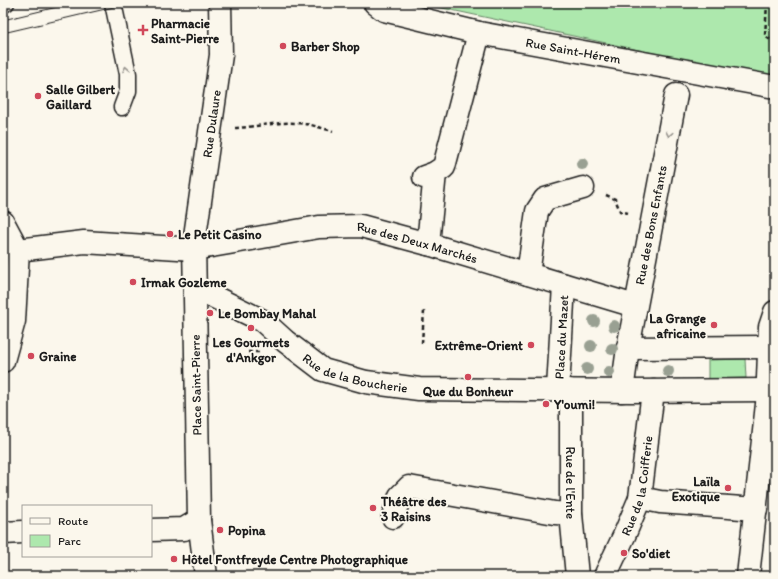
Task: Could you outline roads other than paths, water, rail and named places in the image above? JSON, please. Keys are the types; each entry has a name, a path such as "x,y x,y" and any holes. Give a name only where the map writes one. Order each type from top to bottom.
{"street":[{"name":"Rue Dulaure","path":"194,246 221,55 220,3"},
{"name":"Rue Saint-Hérem","path":"375,3 384,10 479,33 775,87"},
{"path":"428,244 429,175 444,167 479,33"},
{"name":"Rue des Bons Enfants","path":"632,348 636,299 676,95"},
{"path":"528,274 537,212 545,199 583,188"},
{"path":"3,222 18,250 14,321 3,361"},
{"name":"Rue des Deux Marchés","path":"194,246 319,227 361,226 428,244 564,285 636,299"},
{"path":"18,250 84,242 194,246"},
{"name":"Place Saint-Pierre","path":"194,246 199,520 206,576"},
{"name":"Place du Mazet","path":"564,285 564,390"},
{"name":"Rue de la Boucherie","path":"195,291 204,292 264,321 323,370 366,382 412,388 537,389"},
{"path":"627,391 632,348 771,328 770,395 748,576"},
{"name":"Place du Mazet","path":"537,389 770,395"},
{"name":"Rue de l'Ente","path":"564,390 570,398 571,514 577,576"},
{"name":"Rue de la Coifferie","path":"604,576 624,536 640,498 653,391"},
{"path":"393,518 400,496 409,487 555,513 571,514"},
{"path":"640,498 660,502 756,509"},
{"path":"152,530 184,529 199,520"},
{"path":"3,533 22,532"}],"lane":[{"path":"114,3 128,74 128,91 122,107"}],"tram line":[{"path":"3,20 74,3"},
{"path":"3,33 131,3"}],"place":[{"name":"Pharmacie Saint-Pierre","path":"143,30"},
{"name":"Barber Shop","path":"283,46"},
{"name":"Salle Gilbert Gaillard","path":"38,96"},
{"name":"Le Petit Casino","path":"170,234"},
{"name":"Irmak Gozleme","path":"133,282"},
{"name":"Le Bombay Mahal","path":"210,313"},
{"name":"La Grange africaine","path":"714,325"},
{"name":"Les Gourmets d'Ankgor","path":"251,328"},
{"name":"Extrême-Orient","path":"531,345"},
{"name":"Graine","path":"31,356"},
{"name":"Que du Bonheur","path":"468,377"},
{"name":"Y'oumi!","path":"546,404"},
{"name":"Laïla Exotique","path":"728,488"},
{"name":"Théâtre des 3 Raisins","path":"373,508"},
{"name":"Popina","path":"220,530"},
{"name":"So'diet","path":"624,553"},
{"name":"Hôtel Fontfreyde Centre Photographique","path":"174,559"}]}
